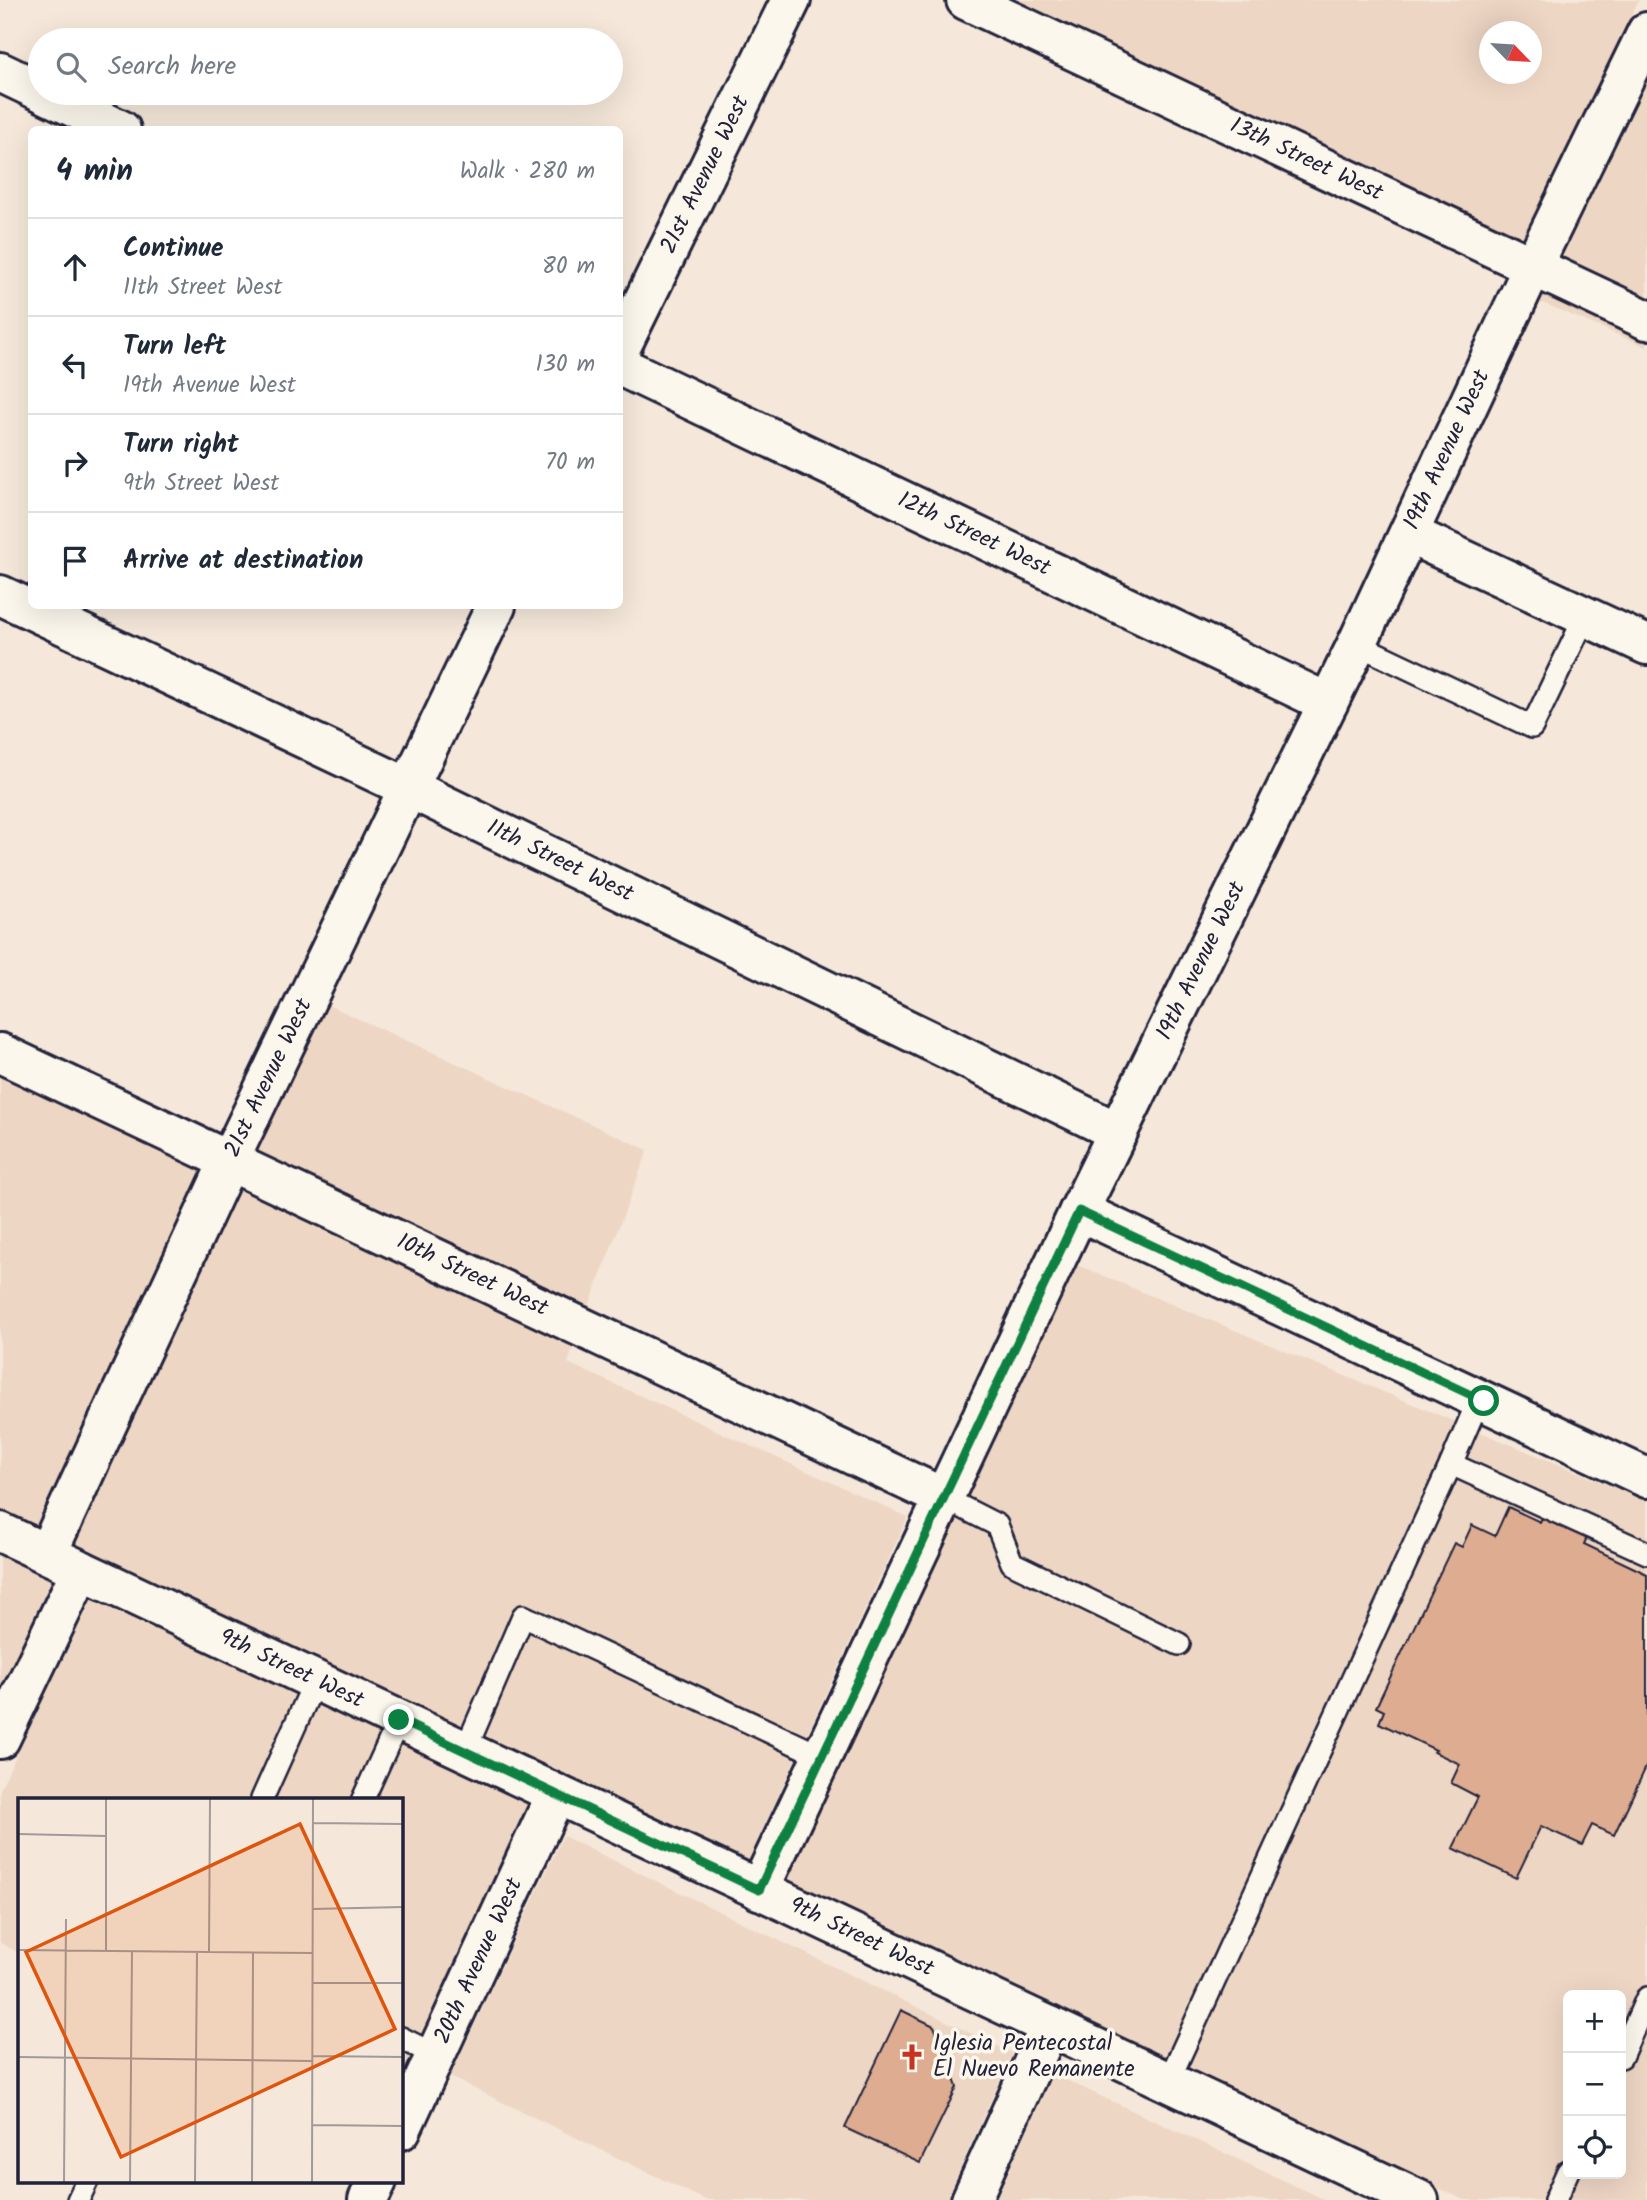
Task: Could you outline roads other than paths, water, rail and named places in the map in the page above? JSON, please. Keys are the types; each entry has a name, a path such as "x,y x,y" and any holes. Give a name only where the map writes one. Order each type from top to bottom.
{"street":[{"name":"21st Avenue West","path":"623,343 791,0"},
{"name":"13th Street West","path":"966,0 1647,320"},
{"name":"19th Avenue West","path":"759,1890 942,1497 1357,644 1533,266 1647,32"},
{"path":"0,72 28,85"},
{"path":"69,105 113,126"},
{"name":"12th Street West","path":"623,367 1328,703"},
{"path":"1409,534 1647,645"},
{"name":"11th Street West","path":"0,595 28,608"},
{"name":"11th Street West","path":"30,609 409,789 1118,1132"},
{"name":"21st Avenue West","path":"0,1739 64,1562 229,1161 495,609"},
{"name":"10th Street West","path":"0,1053 942,1497"},
{"path":"1079,1211 1647,1478"},
{"name":"9th Street West","path":"0,1532 1419,2200"},
{"name":"20th Avenue West","path":"402,2128 556,1794"},
{"path":"971,2200 1049,2026"},
{"path":"368,2200 377,2182"}],"lane":[{"path":"1357,644 1532,727 1585,617"},
{"path":"1168,2082 1479,1399"},
{"path":"1451,1464 1647,1553"},
{"path":"942,1497 997,1525 1012,1563 1180,1644"},
{"path":"465,1751 523,1616 821,1756"},
{"path":"262,1798 315,1681"},
{"path":"363,1798 399,1720"},
{"path":"1623,2053 1647,1998"},
{"path":"402,2038 436,2055"},
{"path":"1555,2200 1564,2179"},
{"path":"78,2200 87,2182"}],"place":[{"name":"Iglesia Pentecostal El Nuevo Remanente","path":"912,2057"}]}
